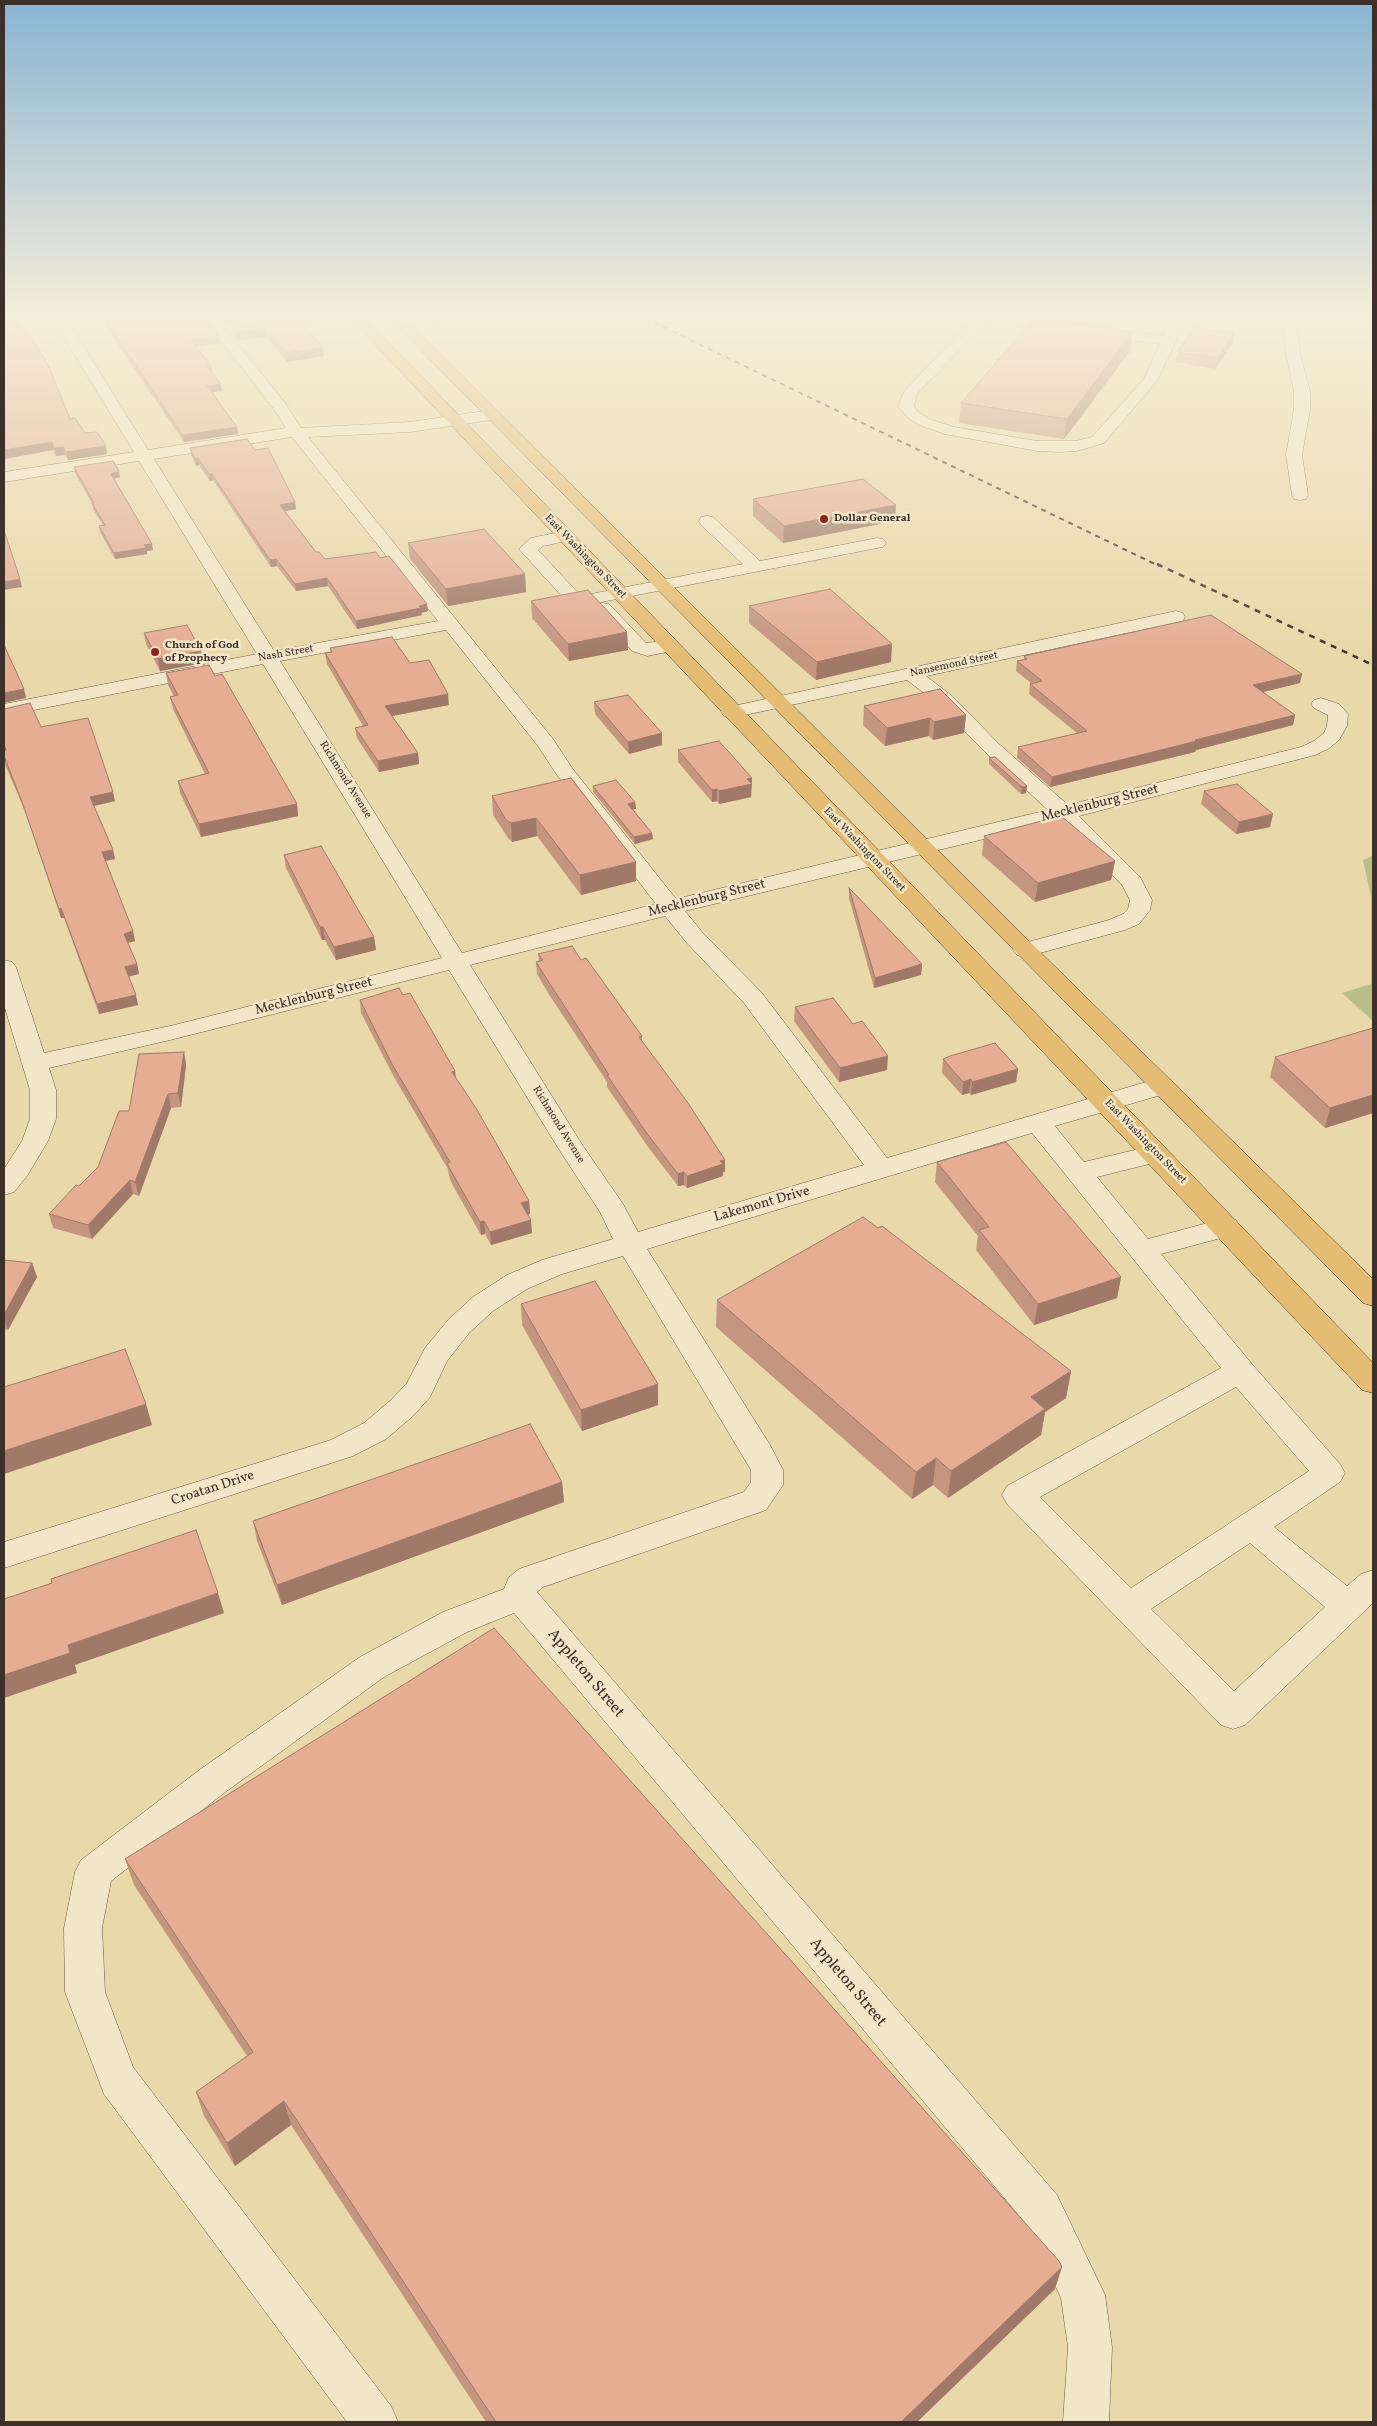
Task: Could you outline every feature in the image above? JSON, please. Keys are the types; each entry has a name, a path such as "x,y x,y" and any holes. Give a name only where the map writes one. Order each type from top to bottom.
{"highway":[{"name":"East Washington Street","path":"465,431 1373,1382"},
{"path":"507,431 1024,950 1373,1296"}],"street":[{"name":"Richmond Avenue","path":"129,431 268,658 332,757 573,1151 613,1210 630,1243"},
{"path":"4,477 296,432 329,431"},
{"path":"962,431 1037,446 1077,446 1098,440 1106,431"},
{"path":"1298,431 1294,455 1300,495"},
{"path":"296,432 546,743 564,771 694,937 753,998 882,1170"},
{"path":"707,521 757,567"},
{"path":"565,536 537,542 528,550 575,600 878,543"},
{"path":"593,598 639,647 647,650 670,646"},
{"name":"Nansemond Street","path":"732,712 1176,617"},
{"name":"Nash Street","path":"4,710 450,624"},
{"path":"911,674 945,700 992,748 1064,813 1132,882 1141,900 1139,910 1131,919 1117,925 1024,950"},
{"name":"Mecklenburg Street","path":"36,1063 170,1033 672,907 1064,813 1308,751 1321,745 1332,736 1337,726 1338,714 1332,708 1321,704"},
{"path":"4,967 43,1090 43,1119 34,1141 18,1170 4,1186"},
{"name":"Lakemont Drive","path":"410,1399 418,1389 435,1356 459,1326 483,1304 517,1282 552,1267 1162,1086"},
{"path":"1039,1124 1240,1371 1329,1473 1128,1607"},
{"path":"1079,1172 1156,1154"},
{"path":"1141,1250 1226,1227"},
{"path":"375,2422 118,2080 85,1992 83,1928 94,1872 211,1782 372,1667 455,1622 520,1598 521,1586 531,1578 755,1501 767,1485 767,1470 759,1453 630,1243"},
{"path":"1240,1371 1018,1495 1232,1714 1373,1583"},
{"name":"Croatan Drive","path":"4,1555 342,1448 375,1430 410,1399"},
{"path":"1250,1526 1348,1606"},
{"name":"Appleton Street","path":"520,1598 1012,2178 1042,2210 1082,2295 1090,2347 1086,2422"}],"green space":[{"path":"1373,856 1373,1021 1342,993 1371,984 1371,896 1363,860"}],"building":[{"path":"4,431 97,432 106,446 66,452 63,447 54,448 52,442 4,450"},
{"path":"180,431 209,431 183,435"},
{"path":"247,439 255,450 268,448 295,502 280,505 316,552 319,552 325,559 376,552 380,558 389,556 427,604 419,606 421,608 356,621 327,578 295,584 276,559 270,560 212,474 209,474 198,458 195,459 190,448"},
{"path":"113,461 119,471 111,474 152,544 144,545 146,548 114,553 99,526 105,525 74,467"},
{"path":"863,479 896,505 784,526 753,499"},
{"path":"484,529 525,574 446,589 408,543"},
{"path":"4,533 20,579 4,582"},
{"path":"830,589 892,644 817,662 749,606"},
{"path":"588,590 627,632 568,644 531,601"},
{"path":"1211,615 1302,674 1253,685 1295,715 1052,777 1018,747 1087,731 1030,684 1042,681 1017,661 1027,659 1024,656"},
{"path":"187,625 201,651 158,659 144,633"},
{"path":"392,637 410,663 429,660 448,694 385,706 418,753 378,761 355,728 368,725 325,653 332,652 330,648"},
{"path":"4,645 24,689 4,693"},
{"path":"209,665 215,676 222,674 297,804 199,824 178,781 209,773 170,697 178,695 166,673"},
{"path":"940,689 966,715 934,722 930,718 887,728 864,706"},
{"path":"628,695 662,733 628,742 594,702"},
{"path":"30,703 41,727 88,718 113,792 90,797 113,850 102,852 133,931 124,934 137,964 125,967 136,995 97,1004 61,908 59,909 4,756 4,751 6,750 4,745 4,709"},
{"path":"719,741 752,778 747,779 752,784 719,791 717,789 712,790 678,750"},
{"path":"995,757 1027,786 1022,787 989,758"},
{"path":"571,778 636,862 580,875 536,818 511,823 506,820 492,796"},
{"path":"616,780 635,802 628,804 652,833 634,837 593,786"},
{"path":"1237,784 1273,814 1239,822 1204,791"},
{"path":"1061,816 1115,861 1038,883 984,836"},
{"path":"321,846 374,937 334,947 323,927 320,927 284,855"},
{"path":"849,888 922,964 875,978"},
{"path":"572,946 581,960 586,958 642,1036 639,1037 688,1103 725,1160 720,1161 723,1164 687,1176 684,1172 678,1174 648,1135 607,1075 609,1075 536,962 543,960 538,954"},
{"path":"399,988 403,995 410,993 455,1071 452,1072 476,1108 529,1201 521,1203 531,1220 490,1232 484,1221 480,1222 447,1163 450,1162 392,1064 360,1000"},
{"path":"833,998 853,1024 862,1021 888,1056 840,1068 795,1007"},
{"path":"1373,1028 1373,1095 1330,1108 1275,1057"},
{"path":"995,1043 1018,1069 972,1082 971,1079 963,1082 943,1059 950,1056"},
{"path":"184,1052 178,1093 168,1094 135,1182 130,1180 88,1225 49,1214 76,1185 79,1186 98,1167 119,1111 129,1111 139,1054"},
{"path":"1006,1142 1121,1277 1038,1304 979,1230 989,1227 937,1162"},
{"path":"863,1217 878,1228 882,1226 1071,1371 1031,1397 1045,1409 951,1471 936,1458 916,1472 717,1300"},
{"path":"4,1260 32,1263 4,1315"},
{"path":"595,1281 658,1384 581,1410 521,1304"},
{"path":"125,1349 146,1404 4,1451 4,1387"},
{"path":"530,1424 562,1482 277,1585 253,1521"},
{"path":"196,1530 218,1593 68,1645 70,1653 4,1675 4,1599 52,1583 51,1579"},
{"path":"494,1628 1059,2261 1062,2267 901,2422 496,2422 284,2101 227,2143 196,2092 253,2052 125,1859"}],"railway":[{"path":"880,431 1159,566"},
{"path":"1157,564 1373,665"}],"place":[{"name":"Dollar General","path":"824,519"},
{"name":"Church of God of Prophecy","path":"155,652"}]}
